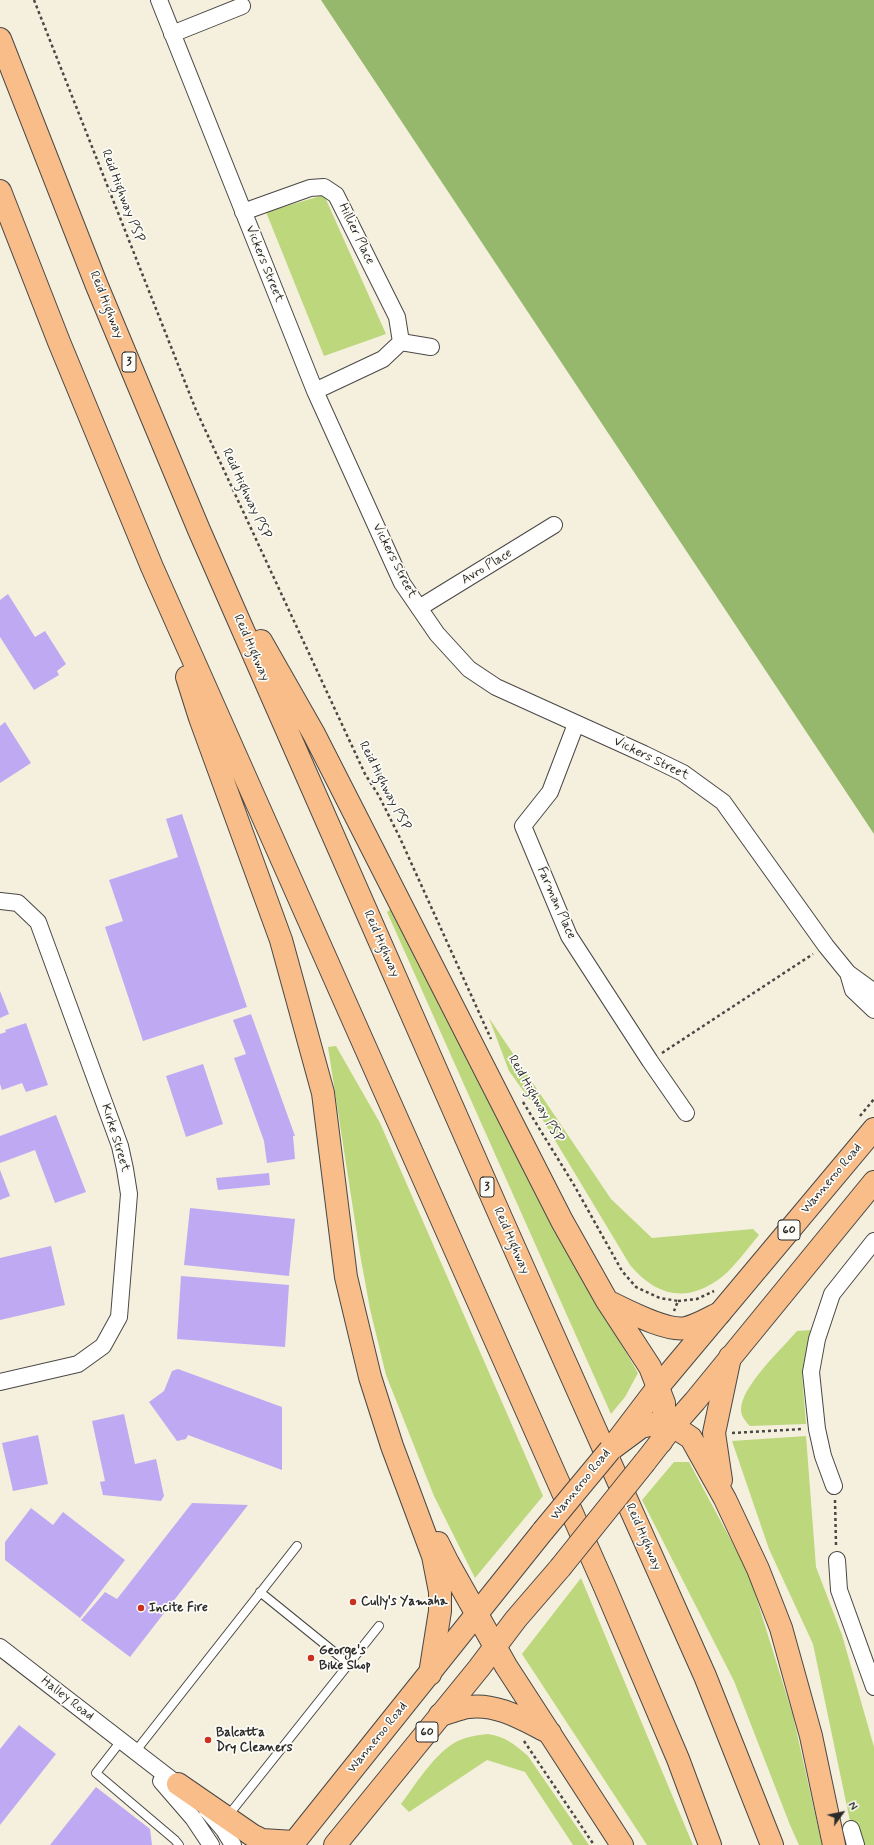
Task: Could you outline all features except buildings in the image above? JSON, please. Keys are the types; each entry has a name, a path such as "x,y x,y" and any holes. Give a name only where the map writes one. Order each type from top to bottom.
{"highway":[{"name":"Reid Highway","path":"0,39 97,286 199,530 502,1220 705,1676 772,1845"},
{"path":"0,191 59,342 152,567 604,1586 678,1759 710,1845"},
{"path":"199,530 314,734 562,1221 607,1301 650,1367 664,1403 666,1431"},
{"path":"152,567 200,718 281,940 323,1093 346,1277 370,1377 392,1446 433,1556 440,1592 440,1611 430,1674"},
{"name":"Wanneroo Road","path":"293,1844 543,1531 610,1450 628,1431 658,1387 874,1129"},
{"name":"60","path":"335,1845 516,1619 560,1568 645,1462 666,1431 730,1357 874,1182"},
{"path":"607,1301 660,1325 685,1328 701,1323 720,1313"},
{"path":"725,1499 719,1474 714,1433 730,1357"},
{"path":"628,1431 653,1424 666,1431 692,1438 725,1499 758,1569 781,1628 811,1736 834,1845"},
{"path":"392,1446 448,1563 495,1647 622,1845"},
{"path":"440,1715 467,1707 488,1706 507,1712 551,1733"},
{"path":"178,1784 262,1840 293,1844"}],"street":[{"name":"Vickers Street","path":"159,0 315,391 402,583 437,634 469,669 496,687 684,773 723,802 826,946 848,973 874,992"},
{"path":"172,34 242,6"},
{"name":"Hillier Place","path":"243,212 310,188 324,188 336,195 397,317 401,342"},
{"path":"315,391 383,359 401,342 431,348"},
{"name":"Avro Place","path":"419,608 554,526"},
{"name":"Farman Place","path":"576,724 550,792 523,826 569,936 650,1061 686,1113"},
{"name":"Kirke Street","path":"0,901 18,903 38,922 120,1146 126,1169 129,1194 119,1317 103,1346 78,1364 0,1382"},
{"name":"Vickers Street","path":"848,973 853,990 874,1010"},
{"path":"834,1486 823,1456 817,1429 811,1372 817,1339 832,1294 874,1241"},
{"path":"837,1560 839,1590 874,1687"},
{"name":"Halley Road","path":"0,1647 178,1784 204,1807 224,1830 233,1845"},
{"name":"Halley Road","path":"135,1752 172,1792 211,1845"}],"lane":[{"path":"135,1752 297,1546"},
{"path":"260,1592 349,1664"},
{"path":"227,1818 379,1626"},
{"path":"121,1741 96,1773 179,1845"}],"path":[{"name":"Reid Highway PSP","path":"34,0 196,410 365,774 379,796 399,836 493,1044"},
{"path":"650,1061 826,946"},
{"name":"Reid Highway PSP","path":"520,1097 574,1184 622,1271 636,1287 660,1298 678,1301 668,1326"},
{"path":"714,1433 817,1429"},
{"path":"834,1486 837,1560"},
{"path":"523,1740 594,1845"}],"green space":[{"path":"321,0 874,0 874,834"},
{"path":"324,195 386,334 324,356 266,212"},
{"path":"393,907 552,1226 638,1373 625,1397 611,1414 387,912"},
{"path":"489,1018 611,1199 652,1238 753,1229 759,1235 728,1272 710,1285 698,1291 685,1293 674,1293 662,1290 640,1276 630,1265 535,1107 509,1071"},
{"path":"336,1046 380,1123 543,1496 475,1578 434,1496 386,1375 370,1309 360,1254 328,1047"},
{"path":"811,1330 802,1374 806,1424 750,1426 745,1421 741,1412 743,1400 748,1390 763,1368 797,1331"},
{"path":"806,1436 816,1567 842,1635 874,1747 874,1845 855,1845 813,1644 769,1549 732,1441"},
{"path":"674,1462 689,1462 749,1574 793,1716 822,1845 799,1845 734,1681 642,1500"},
{"path":"581,1578 693,1845 647,1845 522,1654"},
{"path":"488,1734 500,1737 510,1742 528,1756 589,1845 573,1845 525,1772 487,1760 409,1812 401,1804 425,1771 446,1749 462,1739"}],"place":[{"name":"Cully's Yamaha","path":"353,1602"},
{"name":"Incite Fire","path":"141,1608"},
{"name":"George's Bike Shop","path":"311,1658"},
{"name":"Balcatta Dry Cleaners","path":"208,1740"}]}
